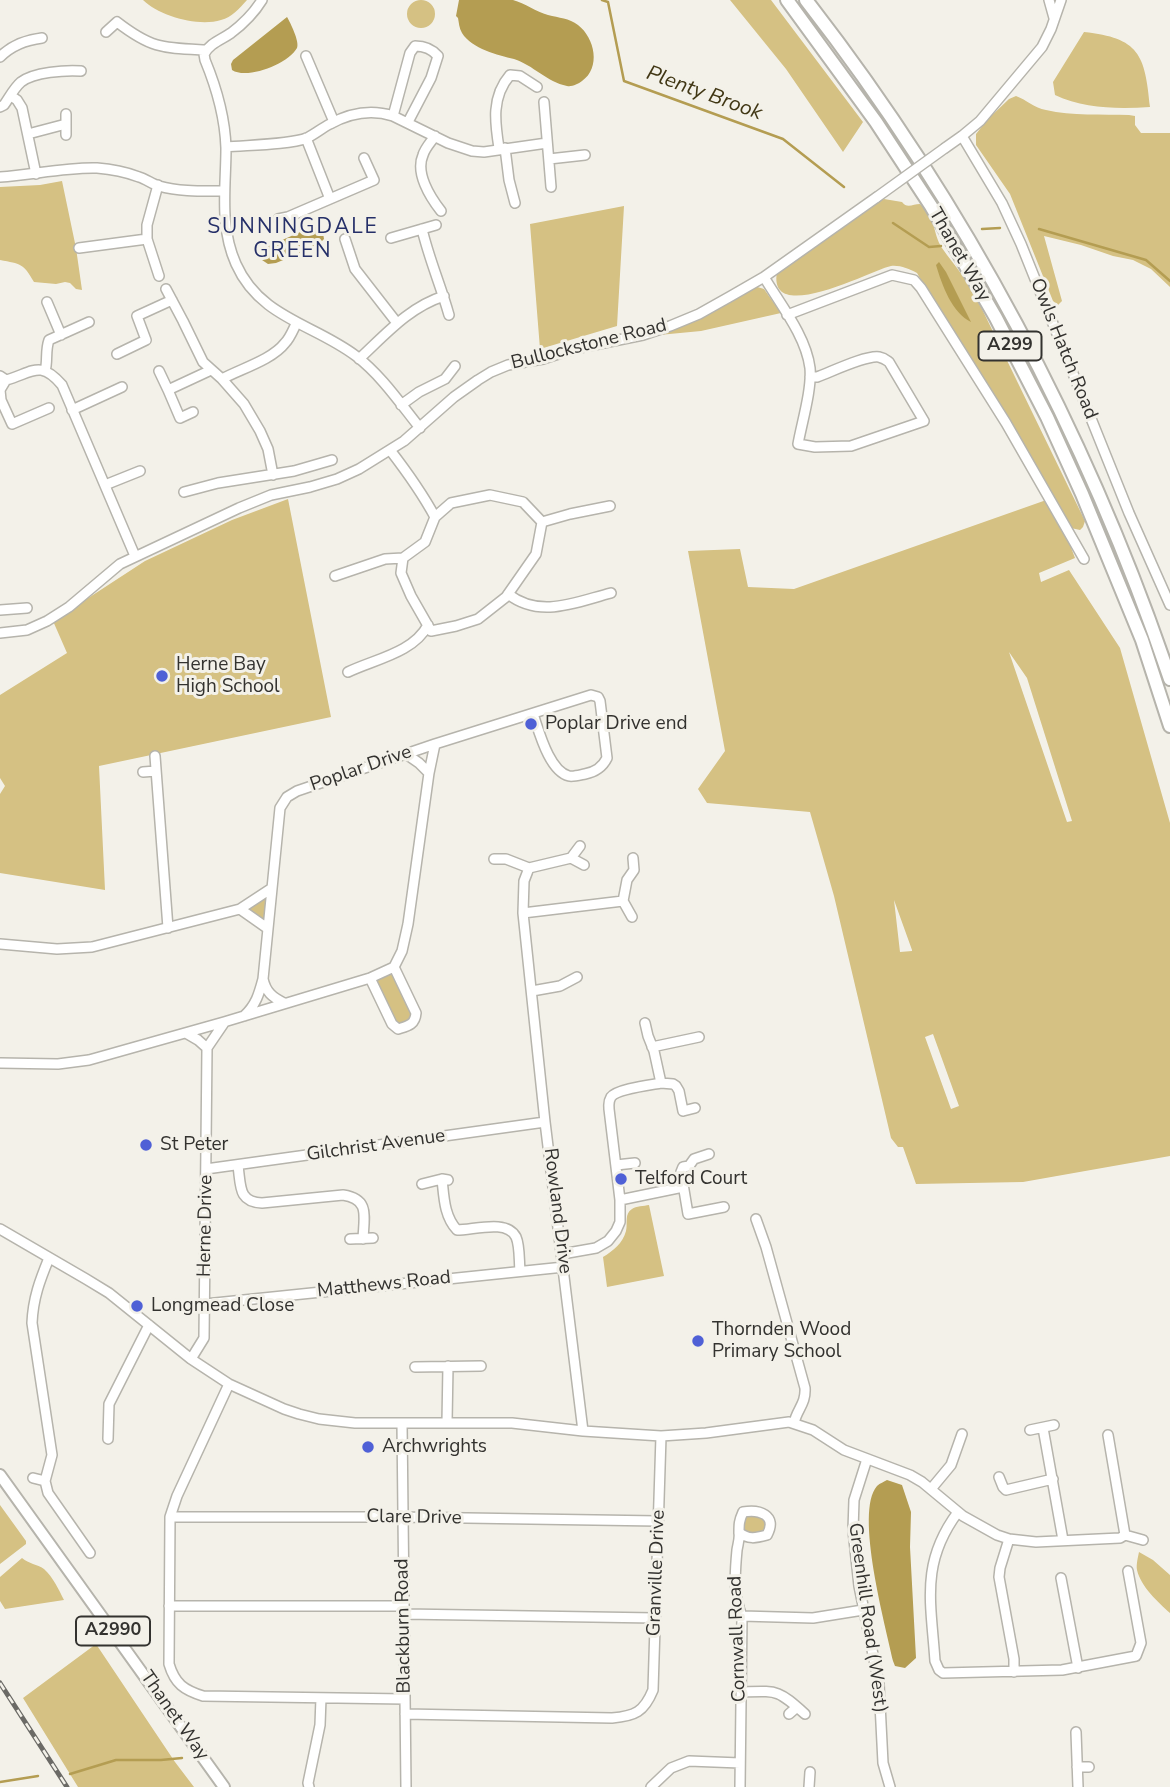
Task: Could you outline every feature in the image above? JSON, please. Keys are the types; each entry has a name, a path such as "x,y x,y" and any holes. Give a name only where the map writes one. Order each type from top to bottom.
{"highway":[{"name":"Thanet Way","path":"787,0 877,122 931,206 996,318 1047,417 1082,494 1142,640 1170,726"},
{"name":"Thanet Way","path":"806,0 895,124 943,198 1010,312 1060,411 1127,560 1170,679"}],"main road":[{"name":"Thanet Way","path":"0,1475 224,1787"}],"street":[{"path":"106,32 117,22 154,45 165,48 208,48 241,24 262,0"},
{"path":"1049,0 1054,19"},
{"name":"Bullockstone Road","path":"0,633 27,630 47,621 69,607 120,564 254,501 337,479 390,450 420,428 454,397 478,380 508,365 643,335 670,326 764,277 980,121 1042,47 1060,0"},
{"path":"0,57 10,47 42,38"},
{"path":"393,116 410,53 415,46 423,46 435,51 438,56 431,78 408,122"},
{"path":"208,48 205,60 220,99 226,147 224,191 227,232 237,265 245,280 261,299 296,324 333,342 359,359 377,376 420,428"},
{"path":"306,55 334,122"},
{"path":"0,107 5,105 21,82 76,67"},
{"path":"514,203 495,110 496,101 510,75 520,76 537,87"},
{"path":"11,96 22,108 36,174"},
{"path":"544,102 551,187"},
{"path":"226,147 306,138 334,122 364,113 393,116 472,151 484,152 547,143"},
{"path":"66,114 66,135"},
{"path":"28,134 66,124"},
{"path":"435,136 421,157 421,166 425,186 441,211"},
{"name":"Owls Hatch Road","path":"962,136 1002,203 1021,244 1129,513 1170,606"},
{"path":"306,138 330,199"},
{"path":"549,159 585,155"},
{"path":"278,219 374,180 364,158"},
{"path":"0,177 96,168 135,175 158,186 195,191 224,191"},
{"path":"158,186 147,225 147,239 159,276"},
{"path":"391,238 436,225"},
{"path":"422,229 449,315"},
{"path":"79,248 147,239"},
{"path":"345,239 355,269 397,323"},
{"path":"787,316 892,275 914,281 999,412 1084,559"},
{"path":"764,277 799,334 810,370 798,444 816,447 852,446 924,421 885,359 868,358 817,377 810,377"},
{"path":"166,289 203,362 244,404 260,430 268,449 273,475"},
{"path":"359,359 397,323 421,306 444,296"},
{"path":"117,354 146,340 137,316 172,300"},
{"path":"47,302 61,335"},
{"path":"45,371 49,340 89,322"},
{"path":"222,379 279,349 290,337 296,324"},
{"path":"401,405 445,379 455,366"},
{"path":"50,408 12,424 1,400 3,378 18,377 33,369 53,375 62,385 135,556"},
{"path":"168,390 211,370"},
{"path":"159,371 180,418 193,412"},
{"path":"72,411 122,387"},
{"path":"390,450 435,517"},
{"path":"184,492 218,483 302,469 332,460"},
{"path":"104,485 140,471"},
{"path":"335,576 385,559 402,558 425,542 435,517 451,503 491,495 523,502 542,522"},
{"path":"542,522 610,506"},
{"path":"402,558 401,573 431,631 456,626 478,619 508,594 536,554 542,522"},
{"path":"508,594 531,606 547,608 565,606 611,593"},
{"path":"0,610 27,608"},
{"path":"348,672 402,649 416,640 428,625"},
{"name":"Poplar Drive","path":"244,1016 258,1000 263,979 279,808 287,797 297,790 435,744 589,696 596,696 600,701 607,758 605,762 590,773 570,776 564,774 552,762 533,714"},
{"path":"0,1063 58,1064 89,1060 224,1023 370,978 394,967 402,951 408,924 435,744"},
{"path":"406,754 429,773"},
{"path":"155,756 168,928"},
{"path":"143,772 156,771"},
{"path":"494,859 506,859 529,869 571,858 580,846"},
{"path":"505,849 506,859"},
{"path":"571,858 584,865"},
{"path":"632,917 623,901 627,880 634,870 633,859"},
{"name":"Rowland Drive","path":"529,869 524,881 523,914 545,1122 583,1431"},
{"path":"0,944 57,949 92,947 240,909 272,888"},
{"path":"523,914 623,901"},
{"path":"240,909 267,928"},
{"path":"370,978 392,1024 398,1029 411,1025 416,1013 394,967"},
{"path":"532,991 560,986 577,977"},
{"path":"263,979 270,994 284,1003"},
{"path":"186,1033 207,1048 224,1023"},
{"path":"645,1023 661,1083"},
{"path":"652,1048 699,1037"},
{"name":"Herne Drive","path":"191,1359 204,1338 207,1048"},
{"path":"562,1254 596,1248 608,1241 617,1231 620,1222 620,1200 608,1103 611,1097 618,1092 661,1083 673,1084 679,1091 683,1111 695,1108"},
{"name":"Gilchrist Avenue","path":"206,1169 545,1122"},
{"path":"709,1154 694,1159 689,1166 683,1167 681,1172 688,1213 724,1207"},
{"path":"616,1165 635,1163"},
{"path":"238,1166 241,1190 244,1197 252,1203 343,1195 354,1197 362,1205 368,1238 350,1239"},
{"path":"422,1184 445,1180 447,1215 457,1230 501,1226 511,1230 517,1239 520,1271"},
{"path":"620,1200 683,1187"},
{"path":"756,1219 805,1388 804,1403 795,1415 794,1423"},
{"path":"0,1230 109,1293 191,1359 229,1384 284,1409 319,1419 355,1423 512,1423 662,1436 706,1433 780,1422 794,1423 813,1430 844,1450 910,1475 978,1525 1009,1539 1036,1542 1121,1538 1125,1535 1143,1540"},
{"path":"50,1258 37,1285 32,1322 52,1455 45,1481 48,1493 89,1554"},
{"name":"Matthews Road","path":"205,1304 564,1267"},
{"path":"108,1439 105,1424 109,1404 149,1325"},
{"path":"415,1366 481,1365"},
{"path":"447,1422 448,1366"},
{"path":"229,1384 177,1496 170,1517 169,1664 172,1674 180,1686 203,1696 405,1699"},
{"name":"Blackburn Road","path":"402,1423 406,1787"},
{"path":"1030,1430 1054,1425"},
{"path":"1043,1428 1063,1540"},
{"path":"931,1489 951,1465 962,1434"},
{"path":"1108,1435 1125,1535"},
{"name":"Granville Drive","path":"405,1714 612,1718 628,1717 643,1708 653,1690 662,1436"},
{"name":"Greenhill Road (West)","path":"867,1459 852,1513 855,1563 879,1684 883,1763 890,1787"},
{"path":"999,1477 1006,1490 1053,1479"},
{"path":"33,1478 45,1481"},
{"path":"958,1512 941,1539 930,1584 935,1661 941,1672 1062,1670 1136,1656 1141,1643 1128,1571"},
{"name":"Clare Drive","path":"170,1517 658,1521"},
{"name":"Cornwall Road","path":"739,1532 736,1588 742,1616 740,1787"},
{"path":"1009,1539 999,1574 1014,1672"},
{"path":"1061,1578 1078,1668"},
{"path":"169,1606 655,1618"},
{"path":"742,1616 813,1618 863,1610"},
{"path":"741,1692 781,1693 805,1714"},
{"path":"309,1787 320,1725 321,1698"},
{"path":"789,1714 797,1707"},
{"path":"1076,1732 1078,1787"},
{"path":"651,1787 671,1768 689,1761 740,1763"},
{"path":"1077,1767 1089,1767"},
{"path":"809,1787 810,1772"}],"shaded area":[{"path":"143,0 247,0 225,19 201,22 179,19 159,11"},
{"path":"421,0 431,4 435,14 431,24 421,28 411,24 407,14 411,4"},
{"path":"459,0 513,0 544,14 575,23 584,31 592,45 592,69 580,82 567,86 521,62 479,47 466,39 461,31 456,16"},
{"path":"730,0 771,0 863,122 843,152 786,69"},
{"path":"287,17 297,41 297,48 292,54 276,65 257,72 239,73 232,70 233,60"},
{"path":"1084,32 1117,39 1136,52 1145,74 1150,107 1114,108 1090,105 1055,95 1053,82"},
{"path":"1016,96 1038,108 1056,112 1135,116 1135,125 1141,133 1170,133 1170,287 1151,269 1133,260 1044,236 1062,301 1058,305 1053,301 1010,194 976,145 976,134 987,120 1009,99"},
{"path":"62,181 82,290 65,282 34,282 21,265 0,260 0,187"},
{"path":"884,199 902,202 908,206 920,204 932,220 942,248 968,283 982,309 1085,521 1080,530 1071,528 917,273 891,266 824,291 804,295 788,295 778,288 777,272"},
{"path":"624,206 617,326 540,349 530,224"},
{"path":"314,226 323,233 324,239 317,246 276,263 268,264 262,260 260,253 264,248"},
{"path":"939,262 971,322 958,312 949,298 936,265"},
{"path":"754,286 764,289 781,313 701,331 659,335 658,333"},
{"path":"1052,498 1075,558 1039,573 1041,582 1069,570 1120,648 1170,823 1170,1156 1023,1182 916,1184 903,1147 898,1147 891,1138 834,896 810,812 707,803 698,789 725,751 688,551 740,549 748,587 794,589","holes":["1009,652 1027,678 1072,821 1067,822","894,900 912,950 900,952","933,1034 959,1106 951,1109 925,1037"]},
{"name":"Herne Bay High School","path":"288,499 331,717 99,766 105,890 0,873 0,794 5,786 0,778 0,695 67,653 53,621 145,561 232,520"},
{"path":"272,888 267,928 240,909"},
{"path":"394,967 415,1020 398,1029 370,978"},
{"path":"649,1205 664,1276 607,1287 603,1257 623,1239 630,1211"},
{"path":"887,1480 902,1485 911,1512 910,1547 916,1658 905,1668 895,1666 893,1661 870,1544 871,1500 877,1486"},
{"path":"0,1505 26,1544 0,1564"},
{"path":"753,1510 769,1520 767,1535 739,1532 743,1512"},
{"path":"1139,1552 1170,1575 1170,1613 1150,1594 1142,1582 1137,1568"},
{"path":"22,1558 47,1572 64,1600 5,1609 0,1601 0,1577"},
{"path":"96,1644 194,1787 78,1787 23,1698"}],"waterway":[{"name":"Plenty Brook","path":"602,0 608,2 624,81 783,139 844,187"},
{"name":"Plenty Brook","path":"893,223 929,247 941,246"},
{"name":"Plenty Brook","path":"982,229 1000,228"},
{"name":"Plenty Brook","path":"1039,229 1146,260 1170,281"},
{"path":"70,1774 116,1760 182,1758"},
{"path":"0,1782 38,1776"}],"railway":[{"path":"0,1683 67,1787"}],"place":[{"name":"Herne Bay High School","path":"162,676"},
{"name":"Poplar Drive end","path":"531,724"},
{"name":"St Peter","path":"146,1145"},
{"name":"Telford Court","path":"621,1179"},
{"name":"Longmead Close","path":"137,1306"},
{"name":"Thornden Wood Primary School","path":"698,1341"},
{"name":"Archwrights","path":"368,1447"}],"district":[{"name":"SUNNINGDALE GREEN","path":"293,240"}]}
